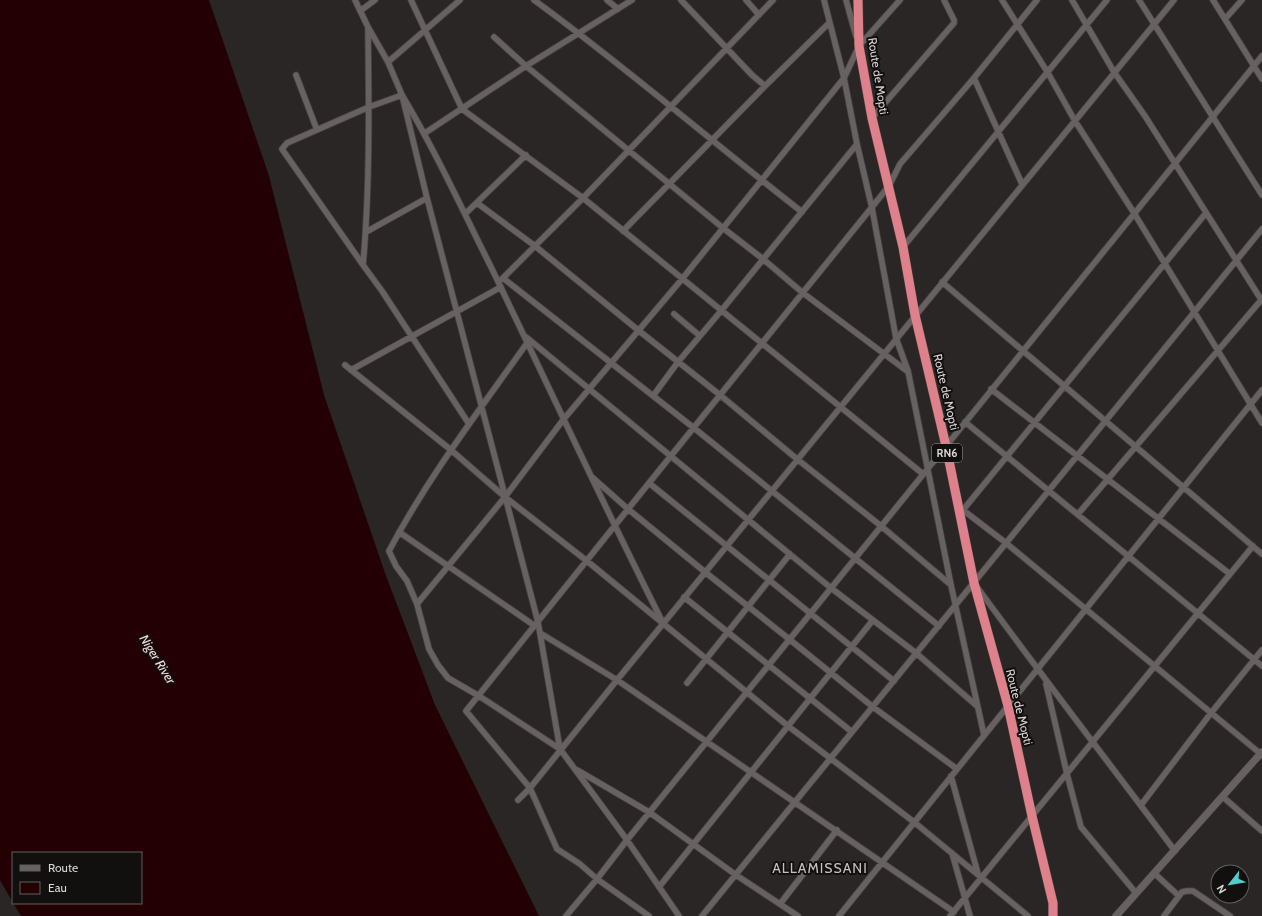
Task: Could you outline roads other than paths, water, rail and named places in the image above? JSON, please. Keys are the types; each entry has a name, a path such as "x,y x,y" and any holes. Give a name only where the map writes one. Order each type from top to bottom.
{"highway":[{"name":"Route de Mopti","path":"858,0 859,46 872,118 903,247 915,314 960,508 974,582 1008,706 1053,903 1053,916"},
{"name":"Route de Mopti","path":"1053,903 1060,916"}],"street":[{"path":"355,0 368,27 388,62 402,95 425,133 524,336 614,527 663,623"},
{"path":"360,11 375,0"},
{"path":"411,0 462,109 583,198 761,344 840,407 925,471"},
{"path":"388,62 460,0"},
{"path":"534,0 579,33 802,212"},
{"path":"607,0 618,9"},
{"path":"425,133 526,66 632,0"},
{"path":"681,0 752,75 765,86"},
{"path":"746,0 759,15"},
{"path":"351,370 411,336 457,313 499,285 504,278 629,151 773,0"},
{"path":"824,0 844,78 872,208 896,338 908,371 925,471 984,735"},
{"path":"846,0 859,46"},
{"path":"417,604 505,497 563,420 589,390 610,362 682,279 844,78 859,46 900,0"},
{"path":"872,118 954,23 944,0"},
{"path":"1002,0 1262,423"},
{"path":"649,916 597,879 580,864 557,849 530,788 466,711 872,208 889,186 900,164 974,78 1037,0"},
{"path":"1072,0 1114,72 1145,116 1174,164 1262,300 1078,514"},
{"path":"903,247 1107,0"},
{"path":"1139,0 1262,195"},
{"path":"518,800 530,788 616,680 915,314 1174,0"},
{"path":"1213,0 1262,79"},
{"path":"1225,19 1242,0"},
{"path":"623,230 829,23"},
{"path":"363,266 366,232 369,107 368,27"},
{"path":"494,37 526,66 803,293 908,371"},
{"path":"566,916 1262,56"},
{"path":"296,75 317,130"},
{"path":"974,78 1022,184"},
{"path":"402,95 369,107 287,143 282,149 382,291 469,424"},
{"path":"402,95 536,624 540,633 560,749"},
{"path":"653,396 678,362 857,144"},
{"path":"465,214 526,155"},
{"path":"366,232 427,198"},
{"path":"477,203 535,246 720,395 951,585"},
{"path":"1116,916 1262,754 1085,610 1006,543 960,508 1006,456 1206,213"},
{"path":"702,916 1262,229"},
{"path":"504,278 694,428 938,626"},
{"path":"942,282 1262,554"},
{"path":"674,314 700,336"},
{"path":"524,336 831,588 916,653 978,706"},
{"path":"527,343 451,450 407,517 388,551 396,566 407,581 417,604 430,649 438,665 448,678 479,696 560,749 576,769 679,916"},
{"path":"345,365 451,450 505,497 587,561 788,726 914,822 1028,916"},
{"path":"991,389 1230,574"},
{"path":"839,916 1262,390"},
{"path":"965,422 1262,666"},
{"path":"590,475 628,509 872,707 957,769"},
{"path":"649,483 894,681"},
{"path":"398,532 536,624"},
{"path":"540,633 616,680 707,741 883,862 952,914 980,876 1067,774 1253,546"},
{"path":"687,683 790,554"},
{"path":"974,582 1037,670 1093,741 1175,850"},
{"path":"684,597 852,732"},
{"path":"659,887 873,620"},
{"path":"1141,805 1211,713 1262,650"},
{"path":"1046,681 1067,774 1081,827 1136,893"},
{"path":"576,769 649,812 736,875 798,916"},
{"path":"951,776 980,876"},
{"path":"1223,796 1262,831"},
{"path":"780,904 837,830"},
{"path":"952,853 970,916"},
{"path":"1154,873 1180,896"},
{"path":"1164,916 1182,892 1187,891 1193,892 1230,916"}],"water":[{"name":"Niger River","path":"0,0 209,0 269,176 324,395 385,573 435,705 539,916 21,916 14,904 142,904 142,852 12,852 12,901 0,880"}],"district":[{"name":"ALLAMISSANI","path":"820,868"}]}
